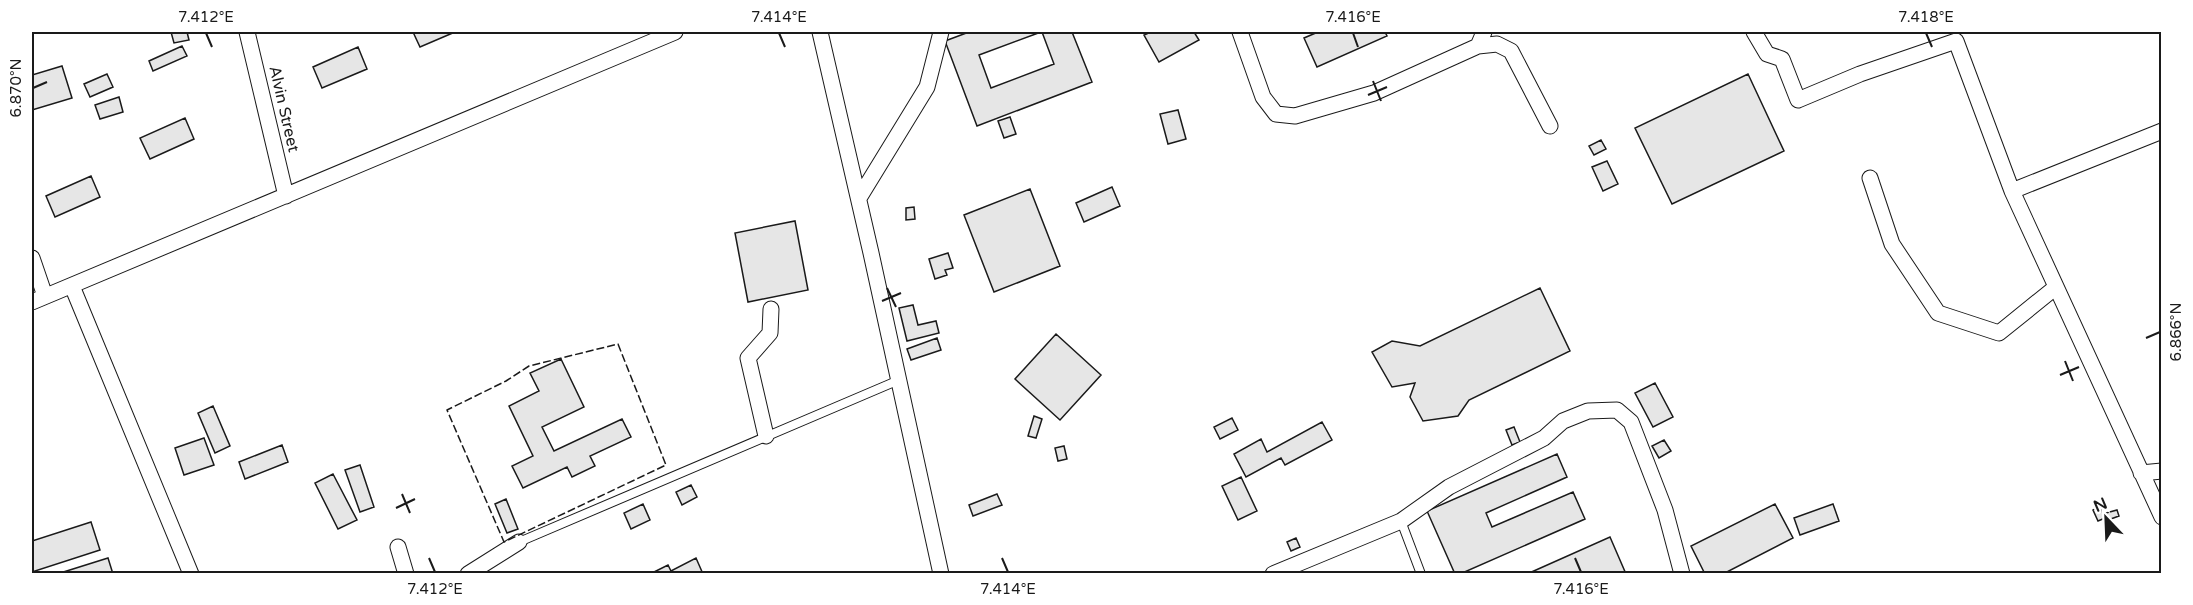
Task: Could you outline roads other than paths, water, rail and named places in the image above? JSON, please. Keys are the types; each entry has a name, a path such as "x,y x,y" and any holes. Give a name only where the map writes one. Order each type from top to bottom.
{"street":[{"name":"Alvin Street","path":"247,32 286,196"},
{"path":"32,258 38,299 675,32"},
{"path":"820,32 859,198 941,573"},
{"path":"859,198 927,87 941,32"},
{"path":"1240,32 1263,97 1276,114 1295,116 1374,93 1478,46 1497,44 1511,51 1550,126"},
{"path":"1478,46 1484,32"},
{"path":"1754,32 1767,54 1782,59 1798,100 1860,74 1956,41 2012,191 2162,517"},
{"path":"2012,191 2162,131"},
{"path":"1870,178 1892,244 1938,313 1999,333 2056,287"},
{"path":"72,286 191,573"},
{"path":"766,436 748,358 770,333 771,309"},
{"path":"1273,573 1401,521 1449,487 1544,438 1563,421 1588,411 1617,410 1631,422 1665,510 1682,573"},
{"path":"2141,473 2162,471"},
{"path":"468,573 519,542"},
{"path":"398,547 406,573"}],"lane":[{"path":"519,542 899,380"},
{"path":"1401,521 1421,573"}]}
